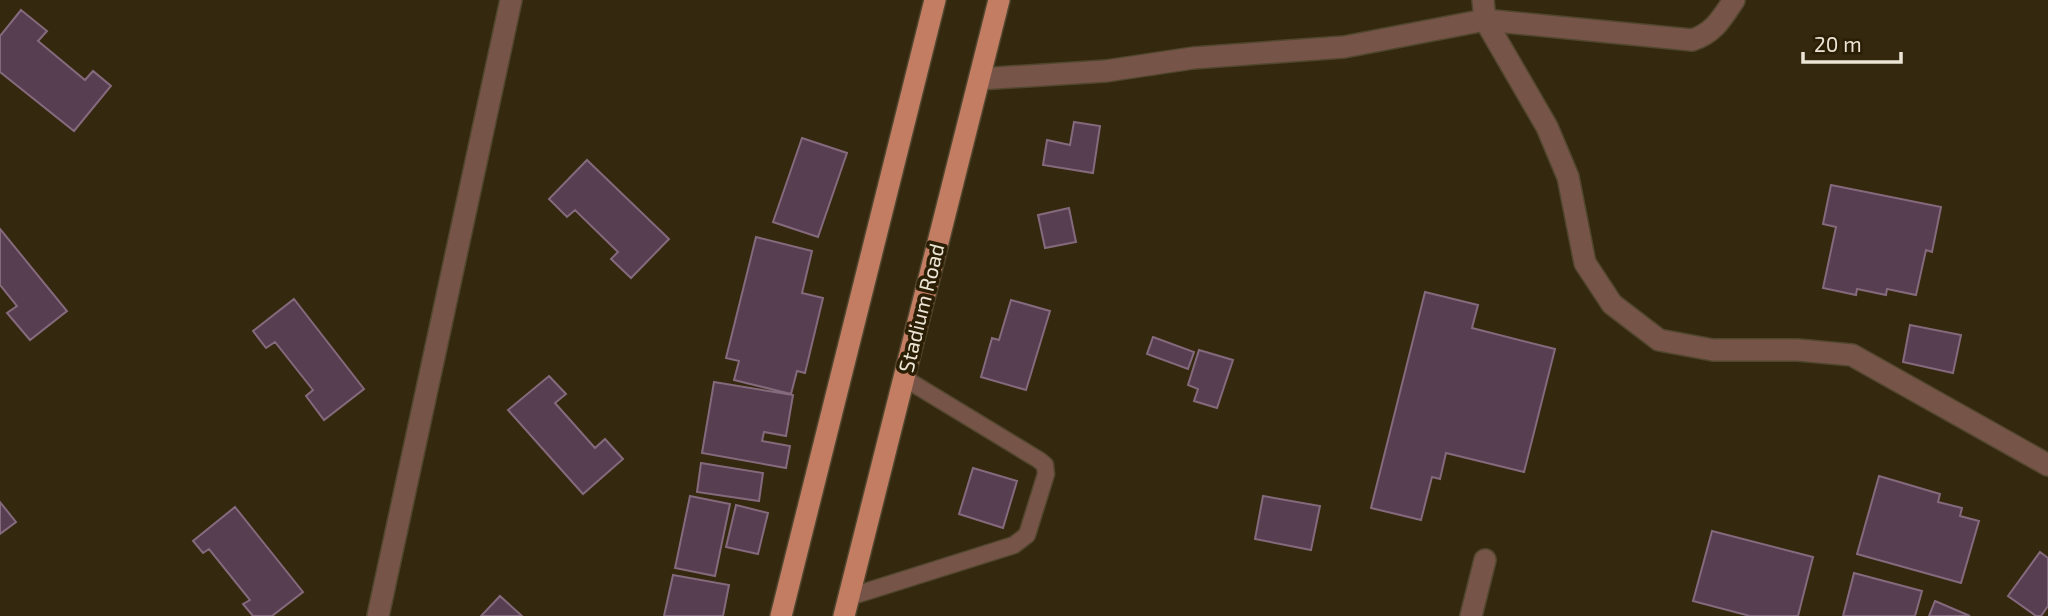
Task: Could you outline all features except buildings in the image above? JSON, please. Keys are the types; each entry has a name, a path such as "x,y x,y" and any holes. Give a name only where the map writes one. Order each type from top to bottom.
{"main road":[{"path":"781,616 935,0"},
{"name":"Stadium Road","path":"847,606 999,0"}],"street":[{"path":"379,616 511,0"},
{"path":"980,79 1106,71 1193,58 1344,47 1484,10 1692,40 1706,36 1734,0"},
{"path":"1484,10 1547,127 1568,177 1585,263 1612,304 1659,340 1713,350 1798,350 1852,355 2048,465"},
{"path":"1471,616 1485,560"}],"lane":[{"path":"847,606 1014,545 1027,535 1046,474 1045,465 1040,460 904,378"}]}
